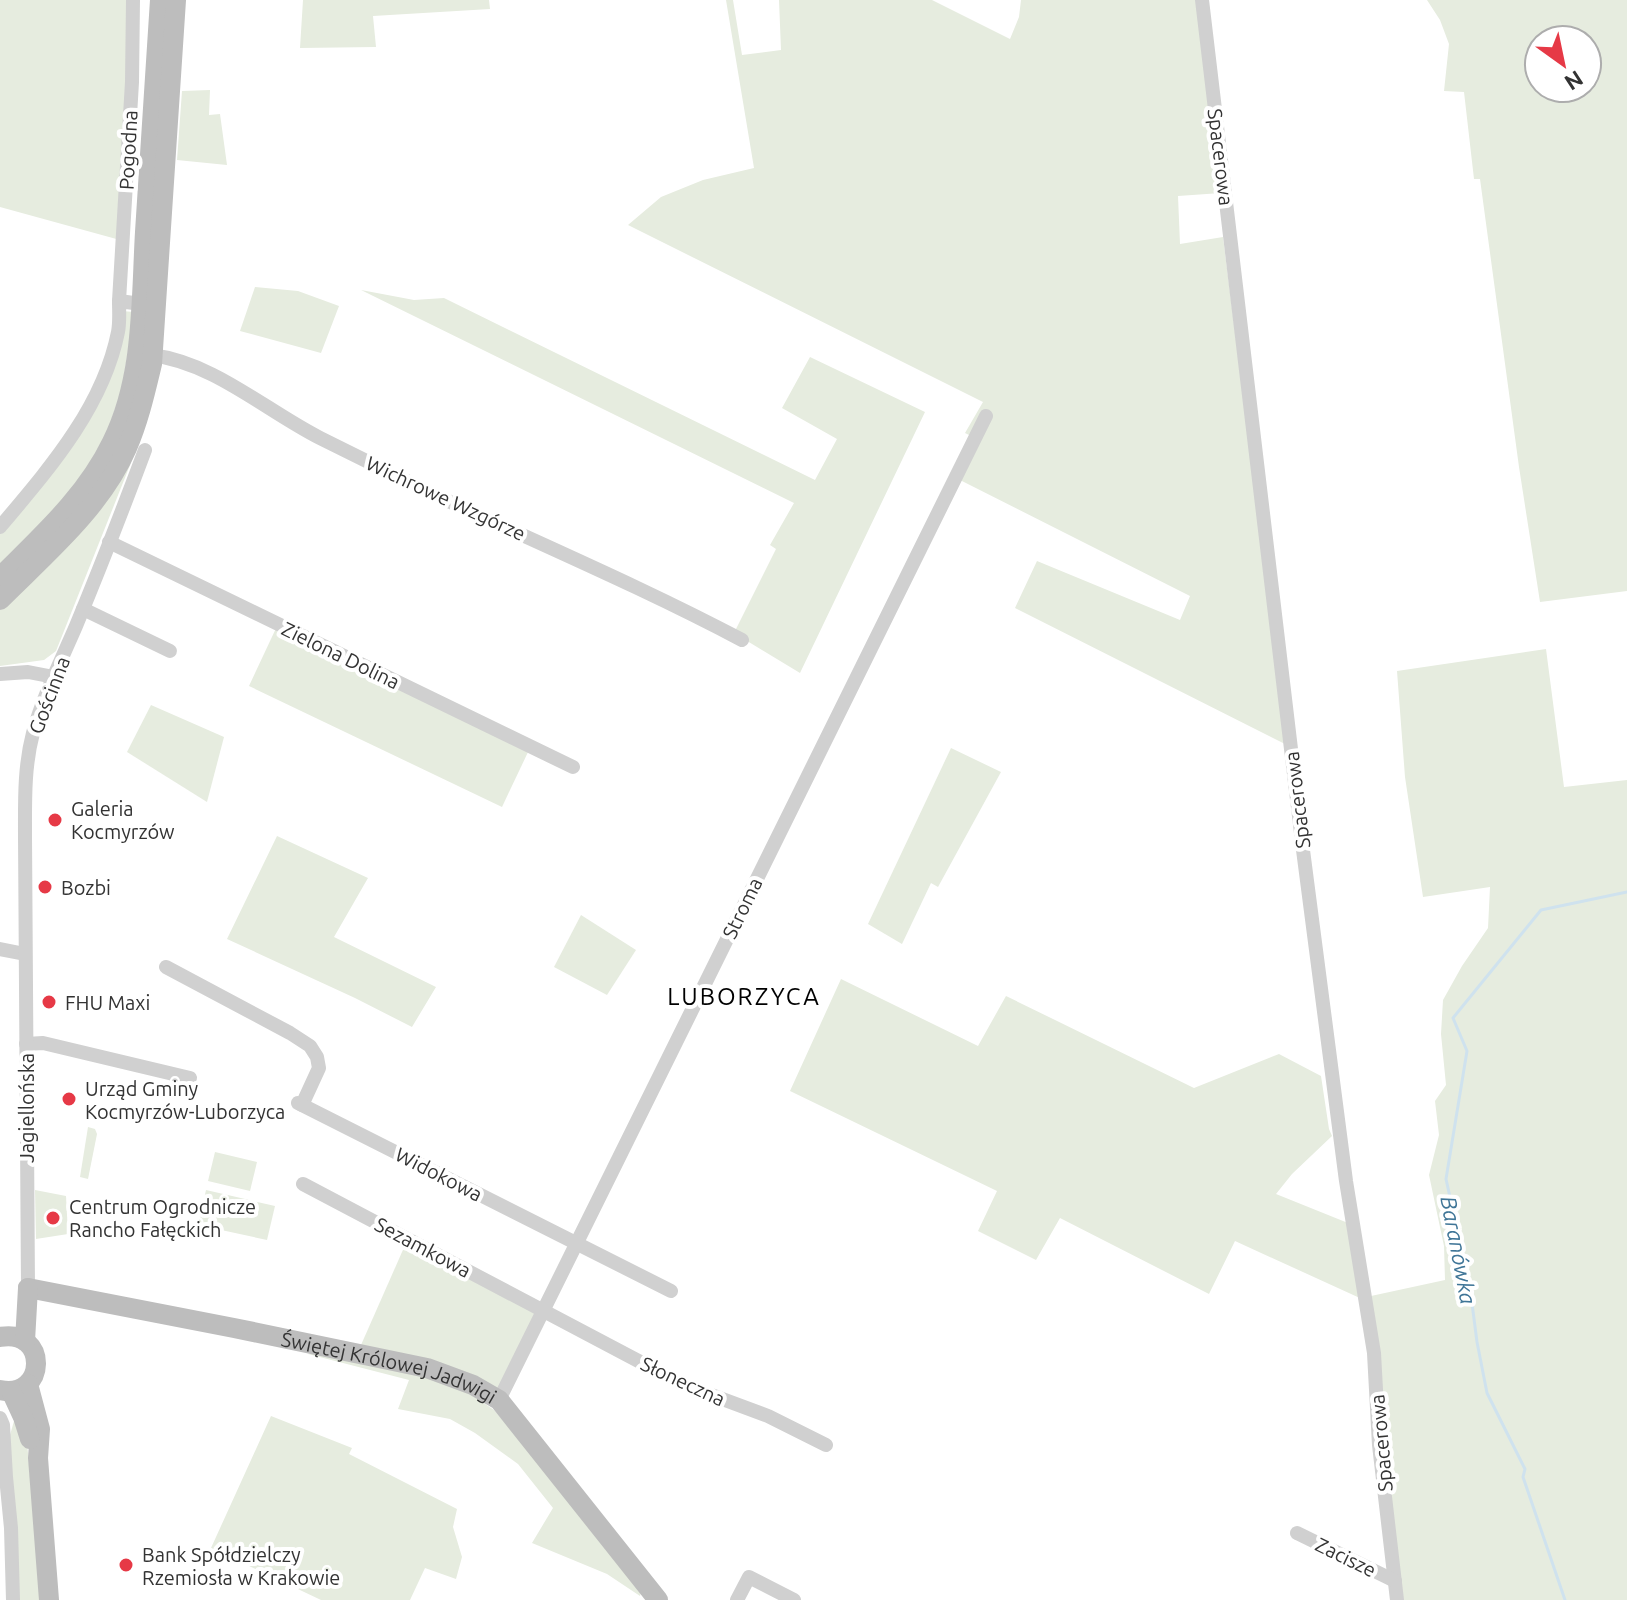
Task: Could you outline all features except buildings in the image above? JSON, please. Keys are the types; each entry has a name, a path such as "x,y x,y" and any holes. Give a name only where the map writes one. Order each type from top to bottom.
{"main road":[{"path":"0,600 92,504 127,449 142,409 152,355 160,0"},
{"path":"0,577 86,487 123,418 136,355 176,0"},
{"name":"Jagiellońska","path":"13,1388 36,1372 34,1352 11,1338 28,1288"},
{"name":"Świętej Królowej Jadwigi","path":"28,1288 427,1368 473,1385 499,1400 658,1600"},
{"path":"13,1388 38,1458 49,1600"}],"street":[{"name":"Pogodna","path":"0,527 77,430 103,380 118,331 132,82 133,0"},
{"name":"Spacerowa","path":"1202,0 1303,850 1346,1181 1374,1353 1379,1445 1397,1600"},
{"path":"119,301 141,304"},
{"name":"Wichrowe Wzgórze","path":"152,355 169,357 214,374 314,435 742,640"},
{"name":"Stroma","path":"499,1400 986,416"},
{"name":"Gościnna","path":"25,954 26,775 33,732 145,450"},
{"name":"Zielona Dolina","path":"109,542 573,767"},
{"path":"83,609 170,651"},
{"path":"0,674 28,672 54,677"},
{"path":"0,949 25,954"},
{"name":"Jagiellońska","path":"25,954 28,1288"},
{"name":"Widokowa","path":"166,967 310,1046 319,1068 300,1104 671,1291"},
{"path":"26,1044 43,1043 190,1078"},
{"name":"Sezamkowa","path":"303,1184 543,1310"},
{"name":"Słoneczna","path":"543,1310 682,1384 768,1416 826,1445"},
{"path":"0,1418 11,1528 13,1600"},
{"name":"Zacisze","path":"1297,1533 1395,1581"},
{"path":"737,1600 749,1577 794,1600"}],"shaded area":[{"path":"0,0 126,0 130,81 120,240 0,207"},
{"path":"303,0 489,0 490,9 373,16 376,47 300,48"},
{"path":"726,0 733,0 742,55 781,50 779,0 932,0 1010,39 1019,17 1021,0 1200,0 1221,193 1178,196 1180,244 1223,237 1287,745 1015,608 1037,561 1180,620 1190,596 954,477 973,437 965,433 983,402 628,225 661,197 703,180 754,168"},
{"path":"1427,0 1627,0 1627,591 1540,602 1480,179 1474,179 1464,92 1444,91 1449,44 1440,20"},
{"path":"210,90 209,115 220,114 227,165 177,160 182,91"},
{"path":"255,287 298,291 339,306 321,353 240,331"},
{"path":"361,290 414,300 444,298 815,480 837,439 782,408 810,357 925,412 800,673 734,633 776,549 770,545 794,503"},
{"path":"122,311 134,312 122,388 106,436 70,495 0,566 0,530 78,432"},
{"path":"138,445 56,651 44,660 0,666 0,610 63,548"},
{"path":"278,624 529,750 502,807 249,686"},
{"path":"1546,649 1564,787 1627,780 1627,1600 1403,1600 1392,1523 1371,1296 1445,1280 1444,1246 1429,1175 1439,1135 1435,1101 1446,1085 1441,1034 1443,1000 1488,928 1490,887 1423,897 1405,777 1397,671"},
{"path":"151,705 224,737 207,802 127,752"},
{"path":"951,748 1001,772 938,887 931,883 902,944 868,924"},
{"path":"277,836 368,878 334,937 436,987 412,1027 227,939"},
{"path":"581,915 636,950 607,995 554,967"},
{"path":"841,979 978,1046 1006,996 1194,1088 1279,1054 1321,1076 1332,1136 1276,1194 1348,1223 1362,1299 1235,1241 1209,1294 1060,1218 1036,1260 978,1231 997,1191 790,1091"},
{"path":"88,1127 95,1129 97,1134 88,1179 80,1177"},
{"path":"215,1152 257,1162 250,1191 208,1181"},
{"path":"35,1190 66,1196 68,1234 36,1239"},
{"path":"206,1190 275,1206 267,1240 198,1225"},
{"path":"406,1243 536,1312 497,1392 361,1345"},
{"path":"316,1352 413,1371 459,1386 494,1410 559,1485 641,1592 640,1596 607,1574 532,1543 553,1508 518,1464 475,1433 450,1419 398,1409 409,1380 308,1354"},
{"path":"16,1414 27,1442 41,1600 17,1600 10,1435"},
{"path":"271,1416 352,1448 349,1454 457,1509 453,1527 462,1557 456,1579 425,1568 410,1600 321,1600 211,1548"}],"waterway":[{"name":"Baranówka","path":"1565,1600 1523,1477 1525,1469 1487,1393 1477,1342 1470,1288 1446,1179 1467,1051 1453,1018 1541,910 1627,892"}],"place":[{"name":"Galeria Kocmyrzów","path":"55,820"},
{"name":"Bozbi","path":"45,887"},
{"name":"FHU Maxi","path":"49,1002"},
{"name":"Urząd Gminy Kocmyrzów-Luborzyca","path":"69,1099"},
{"name":"Centrum Ogrodnicze Rancho Fałęckich","path":"53,1218"},
{"name":"Bank Spółdzielczy Rzemiosła w Krakowie","path":"126,1565"}],"district":[{"name":"LUBORZYCA","path":"744,996"}]}
